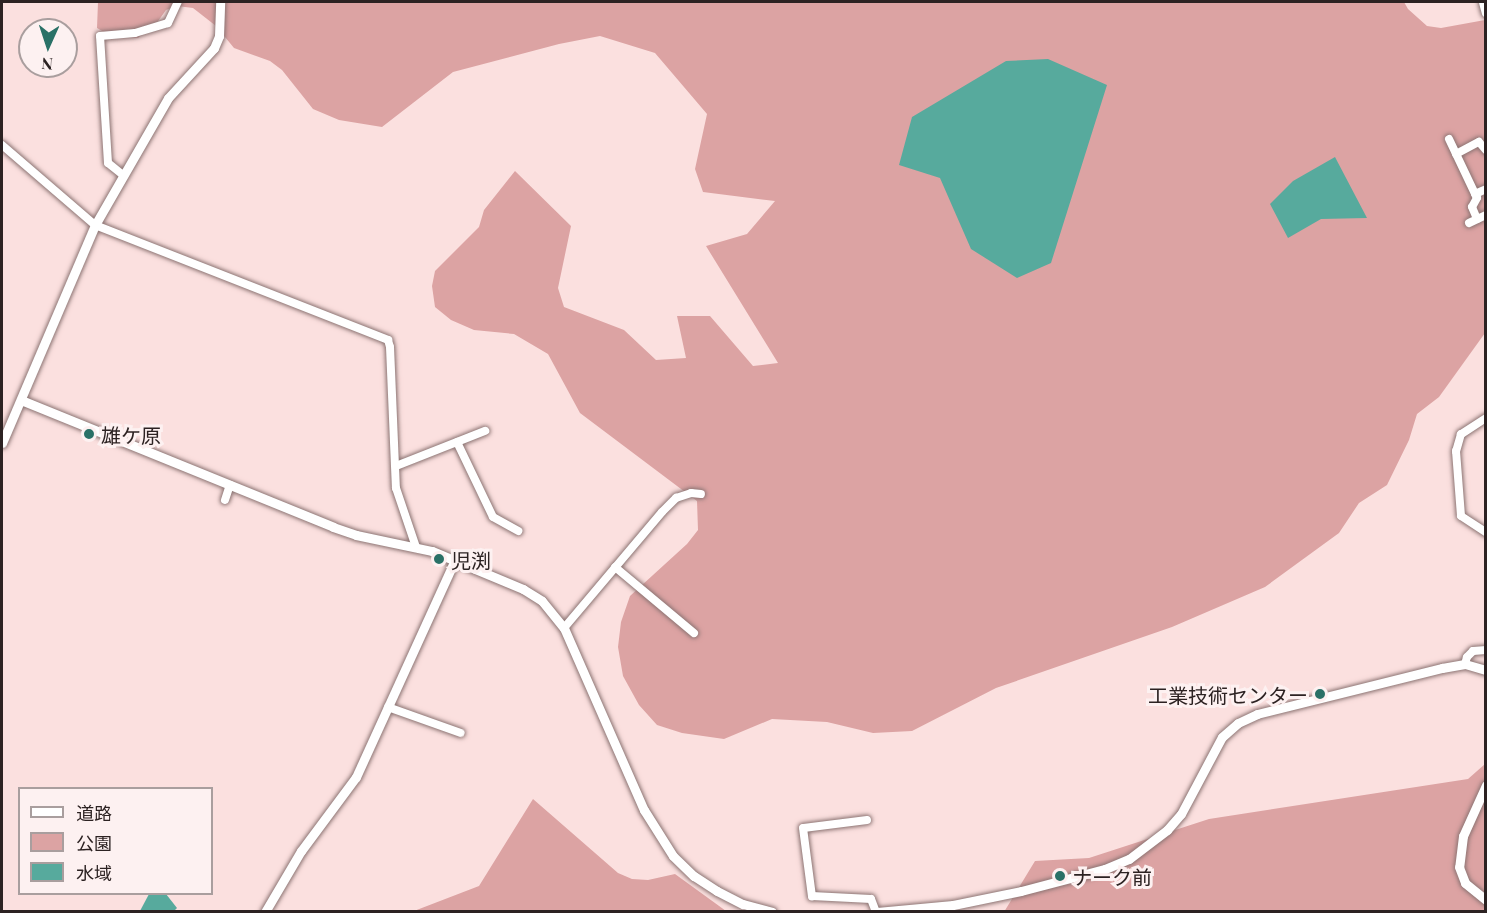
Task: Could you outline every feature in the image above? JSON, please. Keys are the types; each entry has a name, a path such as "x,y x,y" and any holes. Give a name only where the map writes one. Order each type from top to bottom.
{"street":[{"path":"123,175 108,164 100,36 135,33 168,24 178,2"},
{"path":"2,443 94,225 168,98 214,48 219,36 220,2"},
{"path":"1449,139 1477,198 1472,207 1473,221 1485,215"},
{"path":"1456,154 1479,142 1485,150"},
{"path":"2,145 94,225 388,340 396,488 416,547"},
{"path":"1475,194 1485,189"},
{"path":"21,400 356,535 416,547 455,560 523,589 542,601 564,628 644,810 656,833 673,856 709,886 743,904 772,912"},
{"path":"1485,418 1461,434 1456,451 1461,516 1485,532"},
{"path":"396,466 485,431"},
{"path":"456,442 493,517 518,531"},
{"path":"225,500 230,485"},
{"path":"564,628 676,498 690,493 701,494"},
{"path":"266,912 301,851 356,777 455,560"},
{"path":"615,567 694,633"},
{"path":"1465,664 1473,651 1485,650"},
{"path":"867,820 803,828 812,896 871,899 876,912 953,905 1051,883 1129,859 1167,830 1181,814 1222,737 1238,723 1257,714 1465,664 1485,670"},
{"path":"388,707 461,734"},
{"path":"1485,785 1462,836 1459,867 1465,883 1485,900"}],"green space":[{"path":"98,2 1404,2 1408,9 1427,26 1441,28 1485,20 1485,333 1439,397 1417,414 1409,440 1387,485 1359,503 1339,533 1265,587 1172,627 996,688 912,731 873,733 827,722 772,719 724,739 682,733 657,725 639,705 623,676 618,647 621,622 630,596 687,544 698,530 697,501 580,413 548,354 514,334 474,330 451,320 435,307 432,286 435,271 479,227 484,210 515,171 571,226 558,288 564,307 624,330 656,360 686,358 677,316 710,316 753,366 778,363 706,246 747,234 775,201 703,192 695,169 707,114 655,53 600,36 559,44 453,72 382,127 339,120 313,109 282,70 270,61 234,48 216,26 193,8 177,6 166,10 156,24 138,38 114,38 97,28"},
{"path":"1485,764 1485,911 1004,912 1035,861 1089,858 1209,819 1468,779"},
{"path":"533,799 618,873 632,879 648,880 675,874 726,911 414,911 479,886"}],"water":[{"path":"1048,59 1107,85 1051,263 1017,278 971,249 940,178 899,165 912,117 1006,61"},
{"path":"1335,157 1367,218 1321,219 1288,238 1270,204 1293,181"},
{"path":"148,895 167,895 177,908 174,911 140,911"}],"place":[{"name":"雄ケ原","path":"89,434"},
{"name":"児渕","path":"439,559"},
{"name":"工業技術センター","path":"1320,694"},
{"name":"ナーク前","path":"1060,876"}]}
